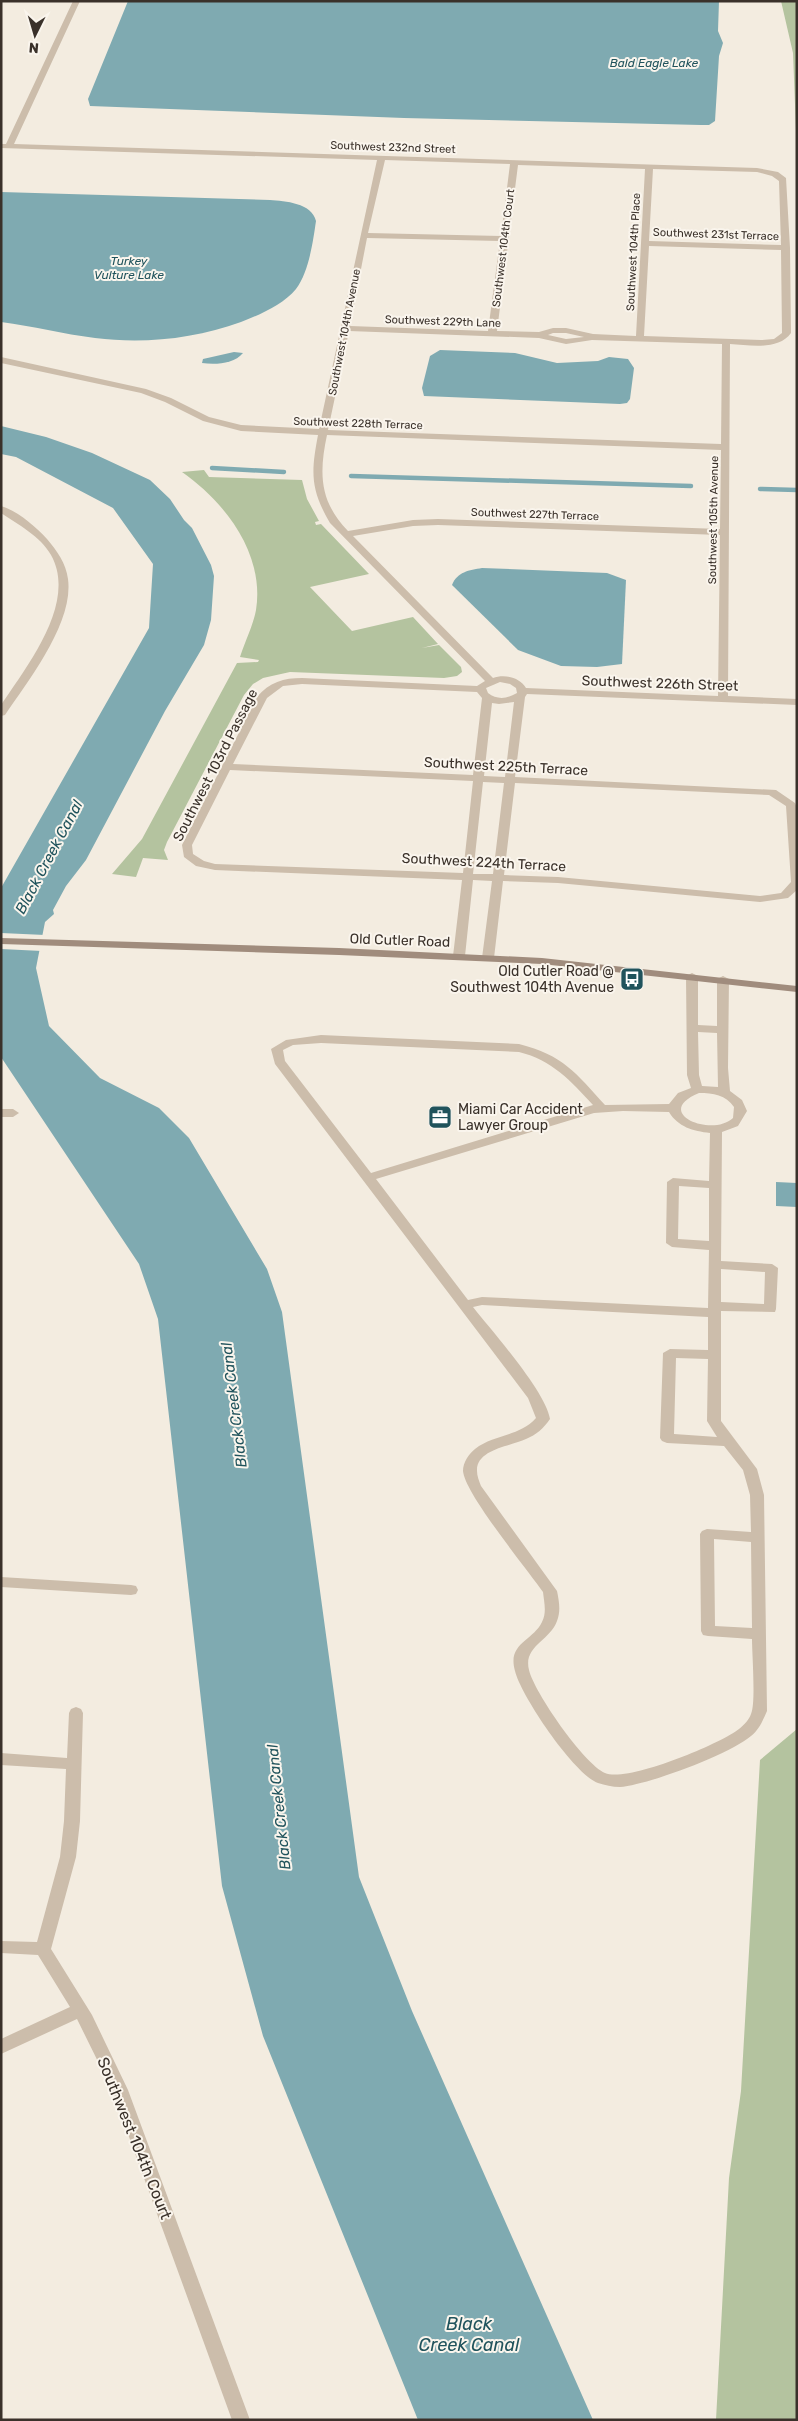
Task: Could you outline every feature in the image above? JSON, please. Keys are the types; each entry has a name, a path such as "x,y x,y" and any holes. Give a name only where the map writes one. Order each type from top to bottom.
{"street":[{"path":"3,146 77,1"},
{"name":"Southwest 232nd Street","path":"3,146 757,170 776,174 784,182 786,248"},
{"name":"Southwest 104th Avenue","path":"382,158 378,167 317,462 317,479 326,509 335,523 490,681"},
{"name":"Southwest 104th Court","path":"492,334 514,163"},
{"name":"Southwest 104th Place","path":"640,338 649,167"},
{"path":"364,235 505,239"},
{"name":"Southwest 231st Terrace","path":"644,243 786,248"},
{"name":"Southwest 229th Lane","path":"345,328 540,335 566,341 592,337 766,342 782,339 787,334 786,248"},
{"name":"Southwest 105th Avenue","path":"723,699 726,342"},
{"name":"Southwest 228th Terrace","path":"1,360 143,391 219,423 258,430 725,447"},
{"path":"1,509 22,522 45,542 60,566 65,590 61,612 54,628 1,713"},
{"name":"Southwest 227th Terrace","path":"347,534 402,525 438,522 724,532"},
{"name":"Southwest 103rd Passage","path":"190,858 186,852 187,845 262,697 273,685 302,681 484,693"},
{"path":"459,956 478,778 485,683 490,681 512,681 521,686 521,694 508,780 488,958"},
{"name":"Southwest 226th Street","path":"484,693 505,700 521,694 797,702"},
{"name":"Southwest 225th Terrace","path":"227,767 772,792 790,804 796,882 789,893 777,898"},
{"name":"Southwest 224th Terrace","path":"190,858 200,864 215,867 497,877 640,886 754,899 777,898"},
{"name":"Old Cutler Road","path":"1,941 459,956 724,979 797,989"},
{"path":"692,976 693,1075 697,1090"},
{"path":"724,979 724,1093"},
{"path":"692,1028 723,1030"},
{"path":"602,1108 558,1062 548,1056 523,1049 321,1039 290,1042 281,1045 277,1049 279,1060 534,1396 542,1412 543,1419 532,1433 479,1452 472,1459 470,1477 474,1487 550,1592 553,1601 547,1630 524,1647 519,1664 528,1685 571,1749 588,1770 606,1780 627,1780 667,1767 742,1735 752,1727 760,1711 759,1538 755,1483 750,1469 717,1428 714,1421 716,1130"},
{"path":"697,1090 724,1093 739,1104 741,1111 734,1124 716,1130 705,1130 686,1125 679,1120 673,1108 680,1097 697,1090"},
{"path":"367,1178 602,1108 673,1108"},
{"path":"716,1184 673,1182 672,1243 716,1246"},
{"path":"465,1305 482,1301 715,1309 770,1309 772,1268 716,1265"},
{"path":"715,1355 670,1353 667,1438 728,1442"},
{"path":"759,1538 708,1534 708,1631 760,1634"},
{"path":"1,1582 131,1590"},
{"path":"1,1947 43,1950 68,1857 76,1712"},
{"path":"1,1759 74,1764"},
{"name":"Southwest 104th Court","path":"43,1950 79,2010 120,2090 241,2420"},
{"path":"1,2047 79,2010"}],"green space":[{"path":"781,1 797,1 797,156 793,53"},
{"path":"204,470 209,477 302,480 307,499 319,521 315,522 316,525 321,524 369,574 310,587 352,631 413,617 438,644 422,648 439,645 461,667 462,672 457,676 444,678 290,672 263,678 253,684 244,695 167,842 164,850 168,860 143,858 136,877 112,874 142,839 237,663 258,662 259,660 240,657 256,610 257,589 254,569 248,550 227,514 198,484 182,472"},
{"path":"797,1729 797,2420 716,2420 729,2178 741,2091 760,1760"}],"water":[{"name":"Bald Eagle Lake","path":"128,1 719,1 718,31 723,43 719,56 715,121 709,125 701,125 404,118 90,106 88,99"},
{"name":"Turkey Vulture Lake","path":"1,192 276,200 304,207 309,210 316,221 310,256 300,282 291,295 270,309 248,319 206,333 169,339 113,340 1,322"},
{"path":"440,350 515,353 557,363 598,361 609,357 628,359 634,368 630,399 627,403 620,404 424,396 422,388 430,356"},
{"path":"234,352 243,353 230,362 202,363 203,359"},
{"name":"Black Creek Canal","path":"1,426 46,437 92,453 150,480 170,499 184,520 192,528 211,565 214,576 211,620 204,645 165,711 86,860 66,886 53,910 54,914 45,922 36,968 49,1026 100,1078 159,1108 189,1138 267,1269 282,1312 359,1877 412,2011 593,2420 418,2420 263,2036 222,1886 158,1319 139,1264 1,1057 1,888 149,628 153,564 113,508 16,457 1,454"},
{"path":"482,568 607,573 626,580 622,664 597,667 561,666 518,650 452,585 460,574"},
{"path":"776,1182 797,1183 797,1207 776,1206"}],"pier":[{"path":"1,933 45,935 42,951 1,949"}],"waterway":[{"path":"212,468 284,472"},
{"path":"351,476 691,486"},
{"path":"760,489 797,490"}],"place":[{"name":"Old Cutler Road @ Southwest 104th Avenue","path":"632,979"},
{"name":"Miami Car Accident Lawyer Group","path":"440,1117"}]}
